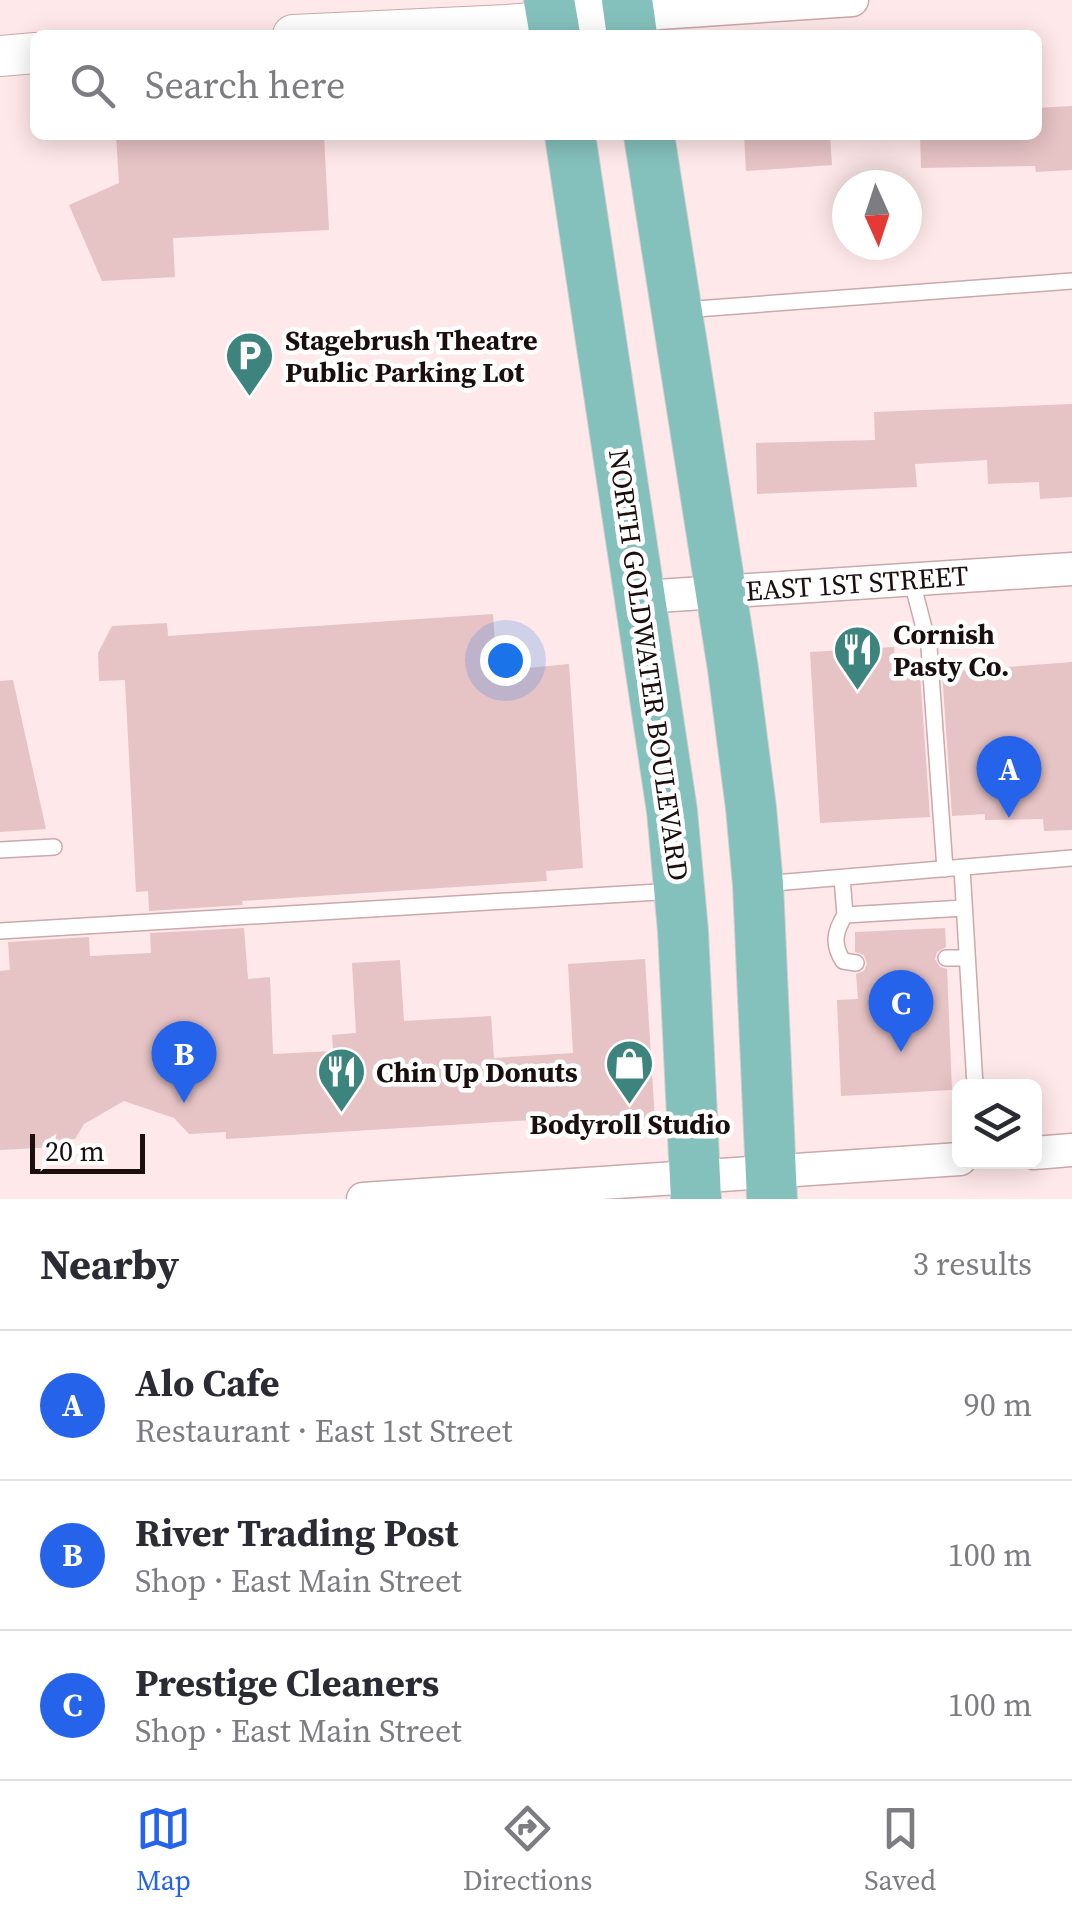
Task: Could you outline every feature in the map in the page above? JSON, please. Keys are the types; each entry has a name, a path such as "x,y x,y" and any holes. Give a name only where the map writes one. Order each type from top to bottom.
{"main road":[{"name":"NORTH GOLDWATER BOULEVARD","path":"571,140 670,791 680,890 695,1188"},
{"path":"650,140 742,740 758,884 771,1186"}],"street":[{"path":"374,30 629,17 852,0"},
{"path":"0,56 30,54"},
{"name":"EAST 1ST STREET","path":"642,598 1072,569"},
{"path":"1042,1152 1072,1150"},
{"path":"363,1199 771,1186 952,1160"}],"lane":[{"path":"676,311 1072,282"},
{"path":"911,578 929,647 944,869"},
{"path":"0,850 54,847"},
{"path":"758,884 1072,858"},
{"path":"962,868 974,1079"},
{"path":"842,878 845,914 838,926 836,950 844,961 856,962"},
{"path":"0,931 680,890"},
{"path":"845,914 964,908"},
{"path":"946,958 967,958"}],"building":[{"path":"1072,106 1072,170 1036,172 1035,166 921,168 920,140 1042,140 1042,108"},
{"path":"116,140 324,140 329,230 173,238 175,277 102,281 69,205 119,183"},
{"path":"744,140 830,140 832,165 746,171"},
{"path":"1072,404 1072,497 1040,499 1039,482 988,484 987,460 915,464 917,487 757,494 756,443 875,440 874,412"},
{"path":"493,614 496,657 526,655 527,668 569,664 583,868 546,871 547,881 149,911 148,891 136,892 125,680 99,681 98,653 112,626 167,623 168,636"},
{"path":"894,647 895,661 919,659 930,817 820,823 810,652"},
{"path":"1072,662 1072,830 1044,831 1043,819 985,820 985,814 952,816 942,672"},
{"path":"13,680 46,829 0,832 0,681"},
{"path":"244,928 248,979 270,977 273,1054 333,1051 332,1035 356,1033 352,963 400,960 404,1021 491,1016 494,1058 573,1053 568,964 645,959 655,1120 610,1123 610,1115 226,1139 226,1132 189,1134 174,1118 124,1101 84,1124 75,1139 55,1140 55,1147 0,1150 0,971 10,970 8,942 89,937 90,956 151,953 150,933"},
{"path":"945,928 946,947 937,952 935,959 947,969 952,1090 841,1096 837,1000 858,999 856,974 864,971 867,964 864,955 855,952 855,932"}],"place":[{"name":"Stagebrush Theatre Public Parking Lot","path":"250,398"},
{"name":"Cornish Pasty Co.","path":"858,692"},
{"name":"Alo Cafe","path":"1009,818"},
{"name":"Prestige Cleaners","path":"901,1052"},
{"name":"River Trading Post","path":"184,1103"},
{"name":"Bodyroll Studio","path":"630,1106"},
{"name":"Chin Up Donuts","path":"341,1114"}]}
